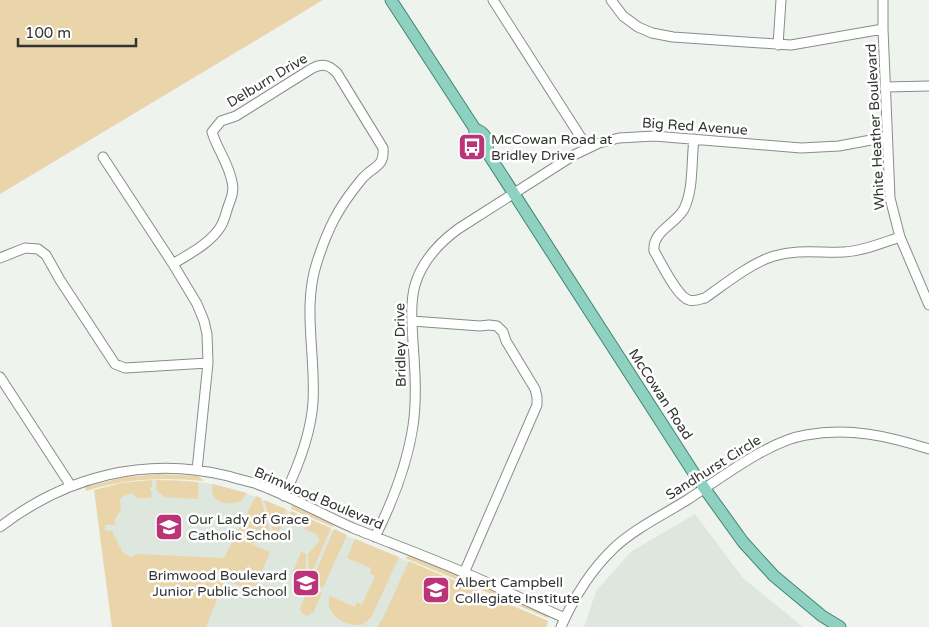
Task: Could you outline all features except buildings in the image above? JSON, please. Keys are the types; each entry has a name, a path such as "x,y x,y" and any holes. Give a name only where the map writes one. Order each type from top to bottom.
{"main road":[{"name":"McCowan Road","path":"391,0 475,129 482,131 488,141 487,152 704,488 743,542 774,576 822,616 840,627"}],"street":[{"path":"493,0 587,147"},
{"path":"612,0 623,16 638,27 652,33 673,37 778,45 805,44 883,29"},
{"path":"778,45 781,0"},
{"name":"White Heather Boulevard","path":"884,0 883,29 890,198 900,237 929,305"},
{"name":"Delburn Drive","path":"173,264 196,250 213,236 220,228 231,201 233,182 215,144 212,132 215,126 221,121 236,116 311,69 321,64 330,67 337,73 383,148 384,158 380,164 366,175 341,205 326,236 316,266 310,298 313,388 311,420 302,451 284,496"},
{"path":"886,87 929,86"},
{"name":"Big Red Avenue","path":"514,193 587,147 619,138 638,136 819,148 887,137"},
{"path":"694,139 690,187 686,202 679,216 656,237 653,244 654,251 676,288 682,296 689,300 697,301 705,298 756,264 772,257 806,251 844,252 858,250 900,237"},
{"path":"103,157 173,264 197,304 204,321 207,334 208,364 197,470"},
{"name":"Bridley Drive","path":"375,537 394,498 402,475 413,426 415,405 412,321 415,286 428,258 442,242 458,229 514,193"},
{"path":"0,258 26,248 38,249 46,255 60,280 115,364 125,368 208,364"},
{"path":"412,321 480,326 489,324 497,326 503,332 506,341 530,380 537,397 536,405 464,572"},
{"path":"0,377 70,486"},
{"name":"Sandhurst Circle","path":"561,627 581,588 600,562 615,547 765,450 804,435 839,432 872,433 929,449"},
{"name":"Brimwood Boulevard","path":"0,527 35,502 70,486 95,478 120,472 168,469 197,470 256,484 375,537 464,572 566,618"}],"shaded area":[{"path":"0,0 323,0 0,194"},
{"path":"160,474 198,476 204,481 174,479 130,481 86,491 85,487 125,477"},
{"path":"152,480 152,487 150,488 150,491 152,491 151,498 137,498 131,493 122,497 120,501 121,510 115,519 115,525 105,525 105,530 112,531 123,553 131,557 137,554 224,558 256,496 261,498 270,532 269,535 252,544 270,552 254,591 225,580 206,627 112,627 94,490 121,483"},
{"path":"157,480 198,482 198,499 164,497 156,490"},
{"path":"179,480 213,484 253,496 548,621 547,627 112,627 95,494 121,483"},
{"path":"213,484 247,493 241,501 225,503 216,499 213,495"},
{"path":"264,500 286,509 283,524 278,532 273,531"},
{"path":"292,505 334,523 333,527 291,509"},
{"path":"291,511 305,517 298,526 291,527 288,524"},
{"path":"695,514 743,578 803,627 584,627 596,591 632,551"},
{"path":"310,519 331,528 309,579 308,554 320,540 315,533 305,530 304,524"},
{"path":"334,529 347,535 323,588 311,583"},
{"path":"355,539 399,557 372,616 367,622 359,625 342,621 332,613 329,602 330,596 355,607 357,602 362,605 375,576 370,574 371,568 347,558"},
{"path":"301,552 306,554 306,581 292,574"},
{"path":"410,555 549,616 548,618 405,558"},
{"name":"Albert Campbell Collegiate Institute","path":"409,561 548,621 546,627 377,627"},
{"path":"309,588 322,593 313,613 307,616 302,613 300,608"}],"place":[{"name":"McCowan Road at Bridley Drive","path":"472,147"},
{"name":"Our Lady of Grace Catholic School","path":"169,527"},
{"name":"Brimwood Boulevard Junior Public School","path":"306,583"},
{"name":"Albert Campbell Collegiate Institute","path":"436,590"}]}
